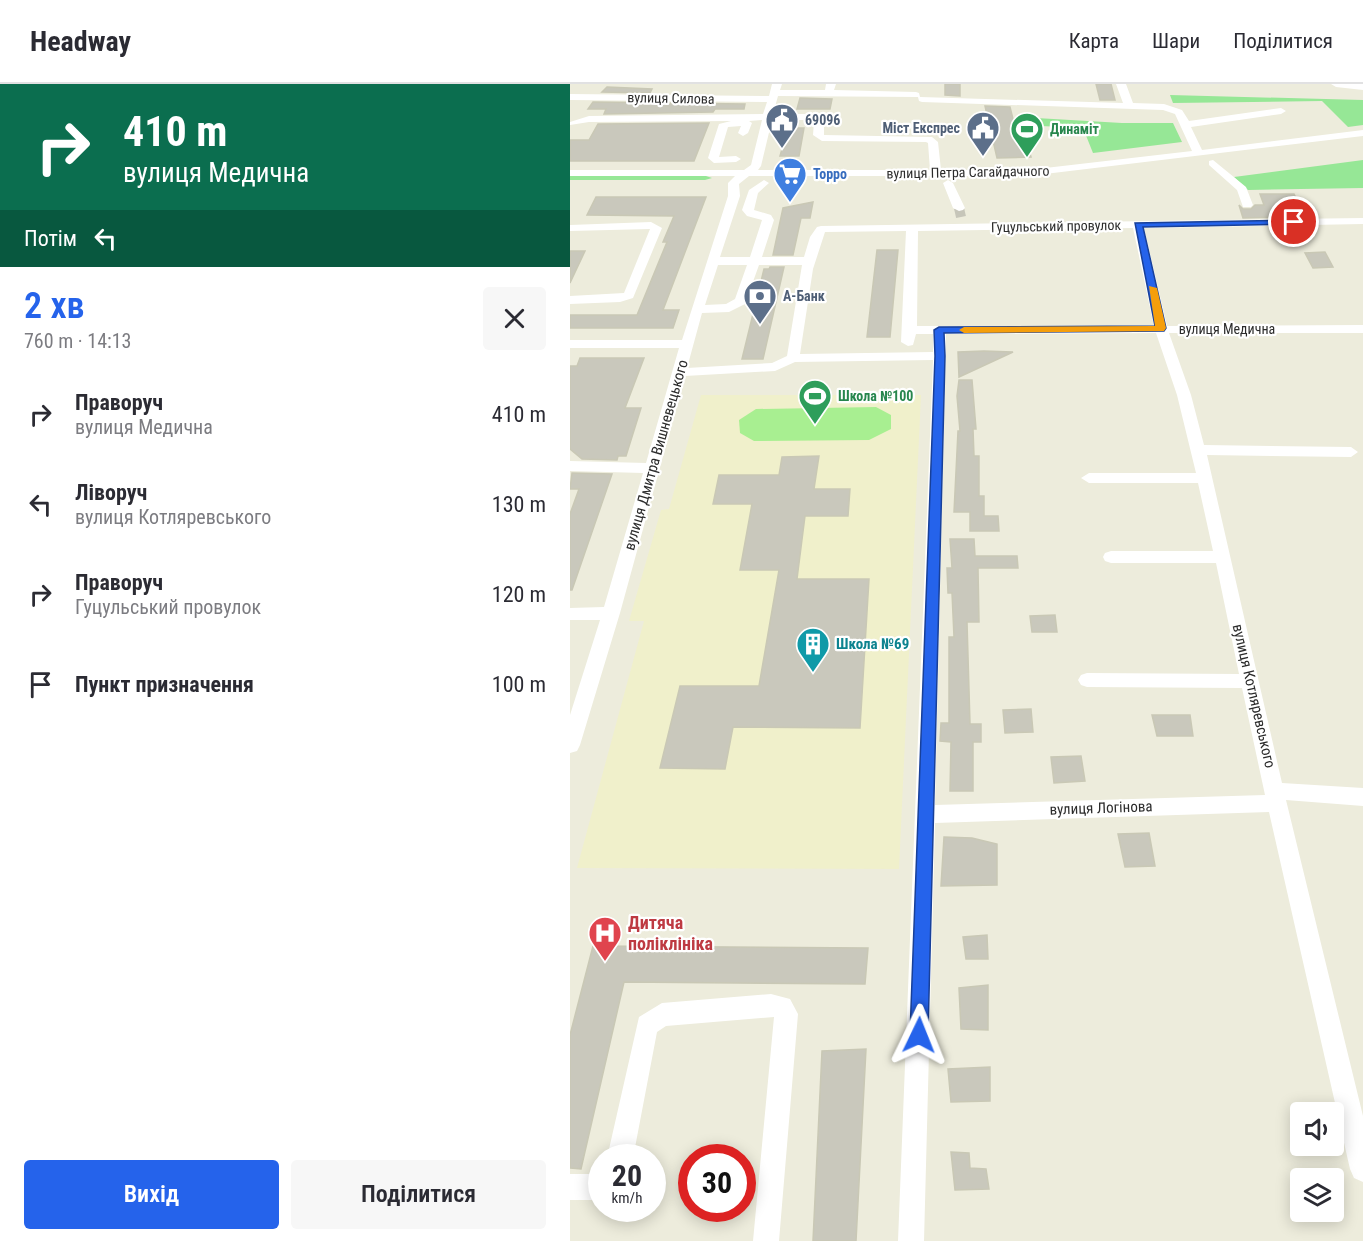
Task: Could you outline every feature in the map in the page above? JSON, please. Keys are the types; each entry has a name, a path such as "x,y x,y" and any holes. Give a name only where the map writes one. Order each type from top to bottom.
{"street":[{"path":"1121,84 1128,105"},
{"path":"1336,84 1363,87"},
{"name":"вулиця Силова","path":"570,97 775,92 830,88 919,97 975,96 1174,109 1179,112 1185,124"},
{"path":"733,183 756,166 775,92"},
{"path":"1199,154 1185,124 1281,111"},
{"path":"574,123 589,119 812,117 819,121 818,135 822,138 928,139 933,142 936,174"},
{"path":"736,159 727,161 713,158 724,124 747,123 746,134 763,133"},
{"name":"вулиця Петра Сагайдачного","path":"570,173 936,174 1059,171 1363,133"},
{"name":"вулиця Петра Сагайдачного","path":"570,183 1026,183 1213,163 1363,143"},
{"path":"1213,163 1242,189 1248,214"},
{"name":"вулиця Дмитра Вишневецького","path":"570,745 611,613 697,309 734,196 733,183"},
{"path":"697,309 722,309 734,306 741,301 756,262 768,219 749,213 748,210 753,192 764,183"},
{"path":"948,183 961,217"},
{"name":"Гуцульський провулок","path":"809,261 816,234 821,229 912,227 961,217 1138,225 1248,214 1363,221"},
{"path":"570,228 651,225 656,228 629,295 620,298 570,300"},
{"name":"вулиця Котляревського","path":"1138,225 1161,328 1184,394 1205,478 1276,797 1363,1169"},
{"path":"903,355 910,330 912,227"},
{"path":"714,261 809,261 793,358"},
{"name":"вулиця Медична","path":"910,330 1363,329"},
{"path":"911,1241 939,330"},
{"path":"570,344 687,344"},
{"path":"680,372 774,367 793,358 940,356"},
{"path":"1198,450 1351,453"},
{"path":"570,466 653,468"},
{"path":"1089,478 1205,478"},
{"path":"1111,557 1223,556"},
{"path":"570,614 611,613"},
{"path":"1088,680 1251,681"},
{"name":"вулиця Логінова","path":"925,814 1276,797 1363,797"},
{"path":"623,1144 647,1025 662,1015 771,1005 782,1007 786,1014 766,1241"},
{"path":"570,1187 588,1187"}],"shaded area":[{"path":"701,395 921,395 899,869 577,868 644,621 629,621 661,510 669,509"}],"green space":[{"path":"1170,95 1363,100 1363,125 1348,127 1322,101 1173,103"},
{"path":"1019,117 1122,123 1173,123 1182,142 1093,153 1083,128 1020,125"},
{"path":"1363,160 1363,188 1248,190 1234,177"},
{"path":"570,176 706,176 712,178 705,180 570,180"},
{"name":"Школа №100","path":"876,407 891,415 891,429 869,440 754,441 740,433 739,420 756,409"}],"building":[{"path":"945,84 960,84 960,96 945,95"},
{"path":"1096,84 1111,84 1115,100 1100,100"},
{"path":"607,87 652,89 650,93 602,92"},
{"path":"800,98 832,99 830,109 797,109"},
{"path":"593,102 745,104 744,109 715,109 713,112 604,114 606,109 588,109"},
{"path":"985,106 1010,107 1019,143 1027,143 1031,157 997,158"},
{"path":"709,123 694,161 570,161 570,140 589,140 598,124"},
{"path":"788,128 804,128 799,156 780,156"},
{"path":"1260,194 1294,194 1302,211 1275,211 1277,217 1243,218 1239,205 1243,209 1251,209 1255,205 1264,205"},
{"path":"596,197 706,197 663,310 679,310 673,328 570,328 570,315 637,315 667,242 663,242 674,216 587,215"},
{"path":"813,202 810,218 801,218 793,255 773,255 783,208"},
{"path":"877,250 898,250 890,337 867,337"},
{"path":"570,251 585,251 570,283"},
{"path":"1325,252 1333,267 1313,268 1305,253"},
{"path":"784,267 763,359 742,359 764,269"},
{"path":"958,352 1013,352 959,377"},
{"path":"580,358 644,358 625,408 641,408 626,456 618,456 617,460 582,459 570,449 570,366 577,366"},
{"path":"959,380 972,380 976,429 973,429 974,456 979,456 979,496 984,496 984,516 998,516 999,531 970,531 970,512 954,512 958,431 960,431 957,396"},
{"path":"819,456 814,489 850,489 848,516 805,516 797,579 869,579 860,728 733,727 725,769 660,768 680,686 759,686 779,570 740,570 752,504 713,504 719,475 779,475 782,457"},
{"path":"572,473 612,474 572,590 570,590 570,514 579,489 570,489"},
{"path":"950,539 974,539 975,556 1017,556 1018,568 978,568 979,622 967,622 970,724 981,724 981,742 973,742 973,791 950,791 951,742 940,741 941,723 949,723 949,637 954,637 952,593 948,593 947,568 952,568"},
{"path":"1055,615 1057,632 1032,632 1030,616"},
{"path":"1031,709 1033,732 1005,733 1003,710"},
{"path":"1152,715 1190,715 1193,736 1157,736"},
{"path":"1081,756 1085,781 1054,783 1051,757"},
{"path":"1149,833 1155,866 1125,867 1118,834"},
{"path":"944,837 972,838 997,844 997,885 941,886"},
{"path":"987,935 988,959 966,959 963,937"},
{"path":"593,946 868,948 865,984 624,982 581,1169 570,1168 570,1035"},
{"path":"988,985 988,1030 961,1029 959,988"},
{"path":"866,1049 856,1241 813,1241 822,1051"},
{"path":"990,1067 990,1101 951,1102 948,1069"},
{"path":"951,1152 969,1153 970,1168 986,1169 989,1189 955,1190"}],"tunnel":[{"path":"959,208 961,217"}],"slow traffic":[{"path":"964,330 1161,328 1152,288"}],"place":[{"name":"69096","path":"782,149"},
{"name":"Міст Експрес","path":"983,157"},
{"name":"Динаміт","path":"1027,158"},
{"name":"Торро","path":"790,203"},
{"name":"А-Банк","path":"760,325"},
{"name":"Школа №100","path":"815,425"},
{"name":"Школа №69","path":"813,673"},
{"name":"Дитяча поліклініка","path":"605,962"}],"route":[{"path":"919,1035 939,330 1161,328 1138,225 1294,222"}]}
